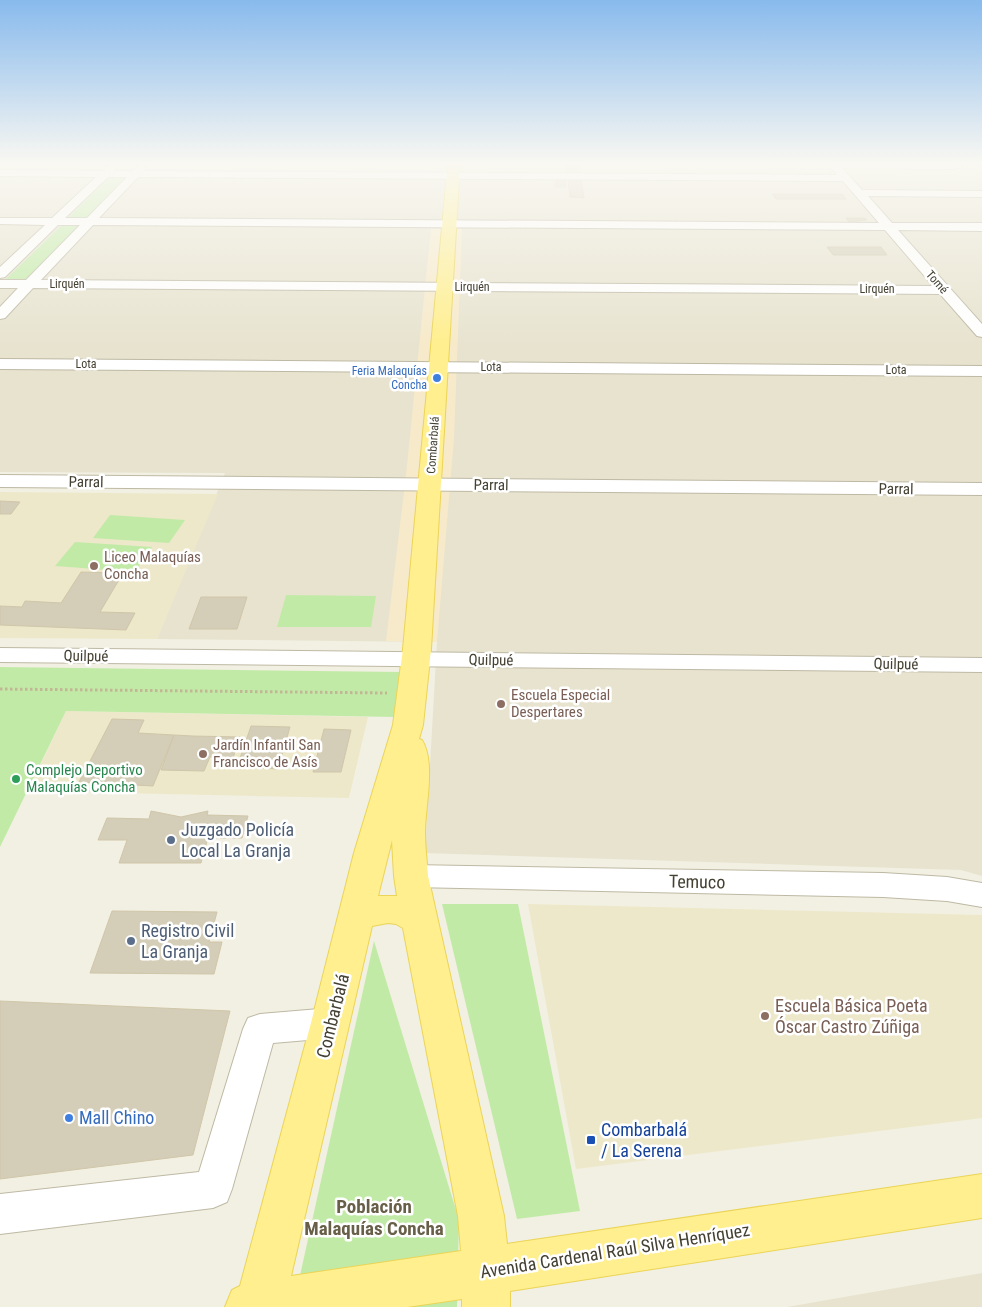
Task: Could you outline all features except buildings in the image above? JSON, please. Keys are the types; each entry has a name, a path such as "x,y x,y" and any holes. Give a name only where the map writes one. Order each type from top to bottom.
{"main road":[{"name":"Combarbalá","path":"256,1306 331,1023 371,853 408,726 416,659 449,224"},
{"name":"Combarbalá","path":"408,726 412,762 408,835 411,876 482,1216 486,1289"},
{"path":"357,917 385,908 406,912 419,919"},
{"name":"Avenida Cardenal Raúl Silva Henríquez","path":"256,1306 486,1289 982,1196"}],"street":[{"path":"0,274 52,224"},
{"path":"0,315 88,224"},
{"path":"449,224 982,227"},
{"name":"Tomé","path":"888,226 982,333"},
{"name":"Lirquén","path":"0,284 944,290"},
{"path":"955,302 974,302"},
{"name":"Lota","path":"0,364 982,371"},
{"name":"Parral","path":"0,481 982,490"},
{"name":"Quilpué","path":"0,655 982,665"},
{"name":"Temuco","path":"411,876 891,886 947,889 982,895"},
{"path":"0,1214 213,1189 260,1028 331,1023"}],"path":[{"path":"0,689 392,693"}],"shaded area":[{"path":"0,224 982,224 982,876 961,870 425,853 437,642 157,639 225,473 0,472"},
{"name":"Feria Malaquías Concha","path":"431,229 462,229 454,438 437,642 386,641 406,475"},
{"name":"Liceo Malaquías Concha","path":"0,492 218,494 157,639 0,638"},
{"name":"Jardín Infantil San Francisco de Asís","path":"66,711 368,717 349,798 28,791"},
{"name":"Escuela Básica Poeta Óscar Castro Zúñiga","path":"528,904 982,915 982,1118 576,1169"},
{"path":"982,1273 982,1307 787,1307"}],"green space":[{"path":"61,226 84,226 31,280 5,280"},
{"path":"110,515 185,520 169,543 93,538"},
{"path":"75,542 152,547 135,572 55,566"},
{"path":"286,595 376,596 371,627 277,627"},
{"path":"0,667 402,672 395,717 66,711 0,847"},
{"path":"442,904 518,904 580,1211 517,1219"},
{"path":"374,941 459,1220 457,1307 293,1307"}],"place":[{"name":"Feria Malaquías Concha","path":"437,378"},
{"name":"Liceo Malaquías Concha","path":"94,566"},
{"name":"Escuela Especial Despertares","path":"501,704"},
{"name":"Jardín Infantil San Francisco de Asís","path":"203,754"},
{"name":"Complejo Deportivo Malaquías Concha","path":"16,779"},
{"name":"Juzgado Policía Local La Granja","path":"171,840"},
{"name":"Registro Civil La Granja","path":"131,941"},
{"name":"Escuela Básica Poeta Óscar Castro Zúñiga","path":"765,1016"},
{"name":"Mall Chino","path":"69,1118"},
{"name":"Combarbalá / La Serena","path":"591,1140"}],"district":[{"name":"Población Malaquías Concha","path":"374,1217"}]}
